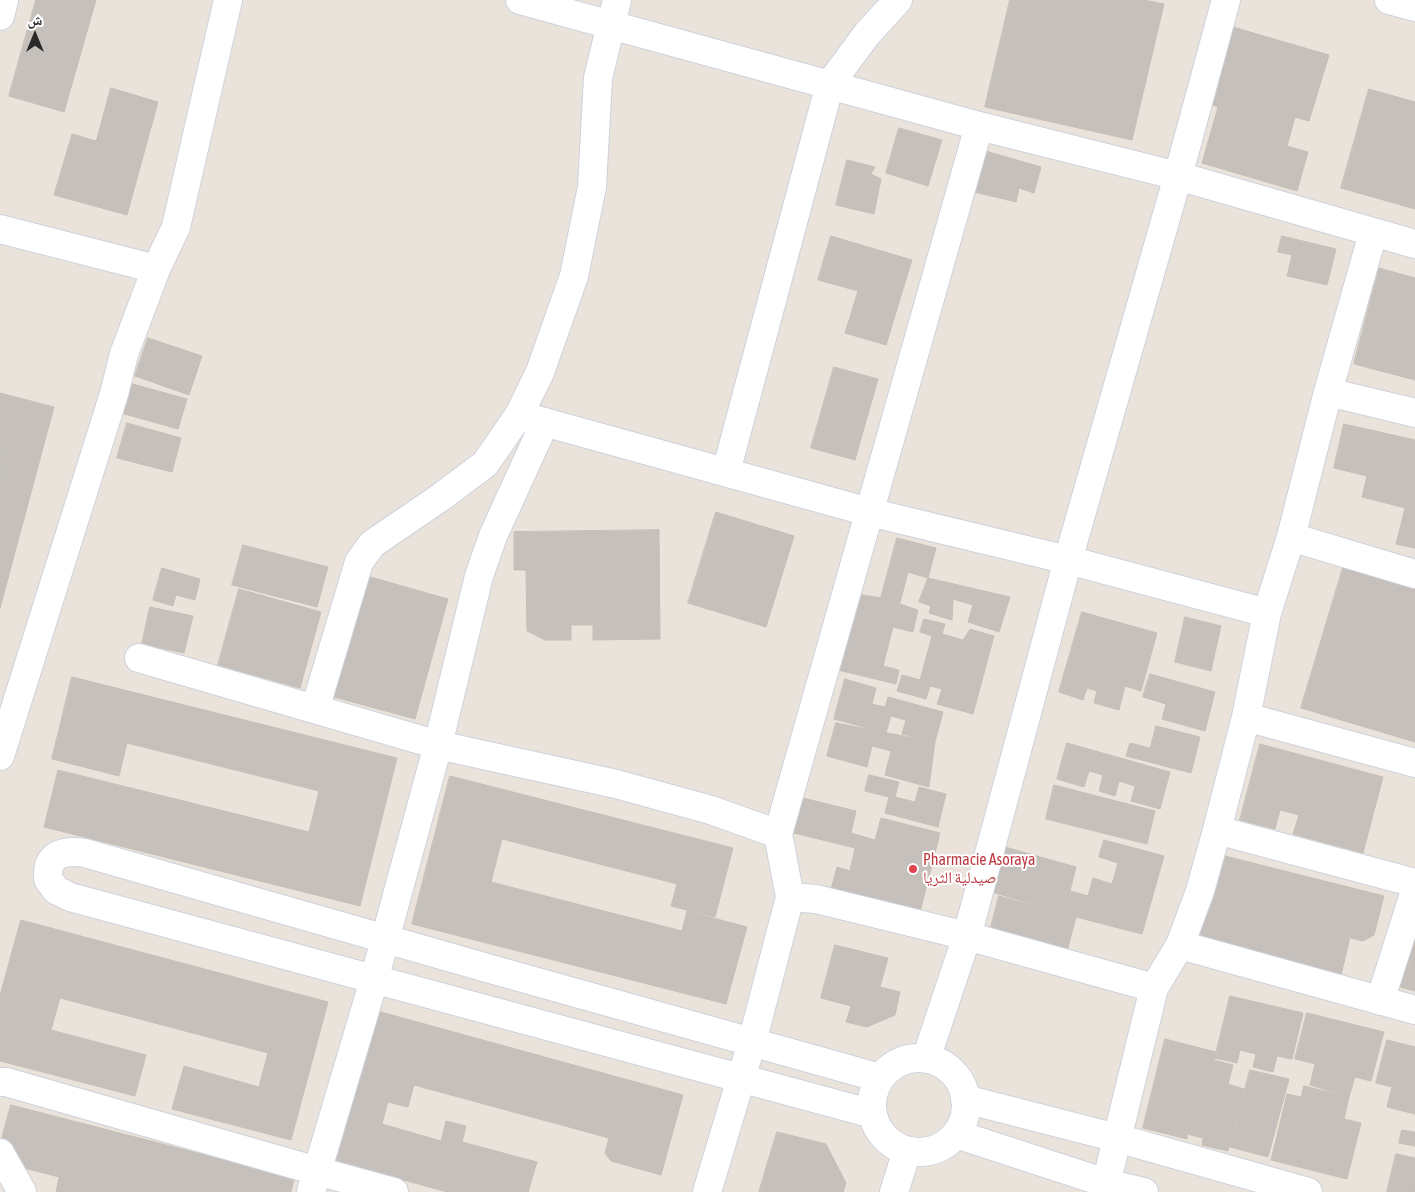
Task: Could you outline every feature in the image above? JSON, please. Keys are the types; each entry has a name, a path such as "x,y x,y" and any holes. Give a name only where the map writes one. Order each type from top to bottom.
{"street":[{"path":"0,16 4,0"},
{"path":"0,756 114,394 124,354 156,269 176,227 228,0"},
{"path":"520,0 613,13 830,84 979,126 1178,176 1415,244"},
{"path":"726,472 830,84 867,34 898,0"},
{"path":"926,1059 967,936 1068,560 1178,176 1226,0"},
{"path":"1389,0 1415,7"},
{"path":"314,1182 374,980 438,745 479,576 494,536 532,418 540,372 574,276 592,187 598,78 613,13"},
{"path":"707,1192 752,1042 790,897 778,834 979,126"},
{"path":"0,229 156,269"},
{"path":"1105,1188 1154,988 1180,945 1200,891 1218,830 1246,717 1267,613 1291,537 1328,392 1373,233"},
{"path":"1328,392 1415,413"},
{"path":"532,418 869,512 1068,560 1267,613"},
{"path":"315,709 359,562 372,544 486,464 532,418"},
{"path":"1291,537 1415,574"},
{"path":"139,658 438,745 616,784 711,810 778,834"},
{"path":"1246,717 1415,763"},
{"path":"1218,830 1415,883"},
{"path":"873,1114 70,897 56,890 48,879 49,865 58,855 71,851 84,853 880,1078"},
{"path":"1380,1001 1415,891"},
{"path":"790,897 816,899 967,936 1154,988"},
{"path":"1180,945 1415,1010"},
{"path":"926,1059 940,1064 952,1072 961,1084 966,1099 966,1111 956,1134 946,1144 934,1150 907,1152 893,1145 881,1134 874,1120 871,1105 874,1089 880,1078 890,1068 900,1062 926,1059"},
{"path":"0,1082 16,1084 314,1182 394,1192"},
{"path":"966,1099 1117,1138 1308,1192"},
{"path":"956,1134 1105,1188 1144,1192"},
{"path":"0,1152 22,1192"},
{"path":"894,1192 907,1152"}],"building":[{"path":"36,0 96,0 64,112 9,96"},
{"path":"1010,0 1144,0 1164,4 1132,140 985,107"},
{"path":"1233,27 1329,55 1309,121 1295,117 1287,146 1308,152 1297,191 1202,163 1218,107 1210,104"},
{"path":"111,88 158,102 127,215 54,195 72,134 96,141"},
{"path":"1369,89 1415,102 1415,209 1341,188"},
{"path":"899,128 942,140 928,186 886,173"},
{"path":"979,149 1041,167 1034,193 1019,188 1016,202 970,191"},
{"path":"847,160 875,167 871,174 881,179 874,214 836,205"},
{"path":"831,236 912,260 886,345 845,333 858,291 818,280"},
{"path":"1282,236 1336,249 1327,285 1287,276 1292,255 1278,252"},
{"path":"1379,268 1415,278 1415,380 1354,364"},
{"path":"148,338 202,356 189,395 135,376"},
{"path":"834,367 878,379 855,460 811,448"},
{"path":"129,383 187,399 178,429 121,413"},
{"path":"0,393 54,407 0,608"},
{"path":"127,423 181,438 172,472 117,458"},
{"path":"1344,424 1415,440 1415,548 1396,544 1405,508 1362,497 1367,476 1334,468"},
{"path":"716,512 794,536 766,627 688,603"},
{"path":"659,530 660,639 593,640 593,625 571,625 571,640 545,640 527,631 526,570 514,570 514,532"},
{"path":"897,538 936,548 928,578 908,572 900,603 881,598"},
{"path":"243,545 328,567 317,607 232,585"},
{"path":"1345,561 1415,582 1415,742 1301,708"},
{"path":"162,568 200,579 195,600 176,595 173,606 153,600"},
{"path":"367,576 448,599 415,719 334,697"},
{"path":"928,578 1010,597 999,632 968,622 973,605 953,599 952,620 929,613 931,606 919,602"},
{"path":"239,589 321,612 300,688 218,665"},
{"path":"857,594 881,598 918,610 913,632 893,627 883,666 899,670 896,684 838,670"},
{"path":"150,607 193,616 184,653 142,644"},
{"path":"1082,612 1157,633 1141,691 1125,686 1119,710 1094,703 1097,691 1087,688 1083,700 1059,692"},
{"path":"1185,617 1221,626 1211,671 1175,662"},
{"path":"924,619 945,624 942,634 963,640 970,629 994,636 973,714 937,704 942,689 930,686 926,699 897,691 902,675 920,680 932,636 920,632"},
{"path":"1150,674 1215,692 1205,731 1162,719 1166,704 1143,697"},
{"path":"72,677 397,758 360,906 44,827 58,770 309,832 319,791 127,743 119,776 52,759"},
{"path":"845,679 876,688 872,704 885,707 888,697 943,712 935,742 902,734 906,720 891,716 886,733 834,719"},
{"path":"836,723 935,742 929,787 885,775 891,751 872,746 867,767 827,756"},
{"path":"1156,726 1200,737 1191,773 1126,756 1130,743 1150,748"},
{"path":"1067,743 1170,772 1160,809 1131,801 1135,786 1119,781 1115,796 1099,791 1103,775 1089,771 1084,787 1057,779"},
{"path":"1260,744 1383,777 1363,853 1293,834 1299,815 1280,810 1275,829 1240,820"},
{"path":"869,775 899,782 895,797 915,802 919,787 946,794 938,827 885,813 889,797 865,791"},
{"path":"450,776 733,848 715,917 671,906 677,884 502,839 491,882 682,931 687,911 747,927 726,1004 412,924"},
{"path":"1054,785 1155,811 1147,844 1046,819"},
{"path":"799,797 856,811 851,833 875,840 881,818 940,833 919,916 830,893 837,867 850,871 855,848 790,832"},
{"path":"1104,840 1164,856 1142,934 992,892 1005,847 1076,867 1070,891 1088,896 1093,878 1112,884 1118,863 1099,857"},
{"path":"1217,854 1384,896 1374,935 1363,941 1206,903"},
{"path":"999,896 1076,917 1067,951 990,931"},
{"path":"1206,903 1350,937 1341,975 1197,940"},
{"path":"21,920 328,1002 291,1140 172,1109 184,1066 259,1087 268,1053 60,998 51,1030 146,1055 135,1096 0,1061 0,996"},
{"path":"1415,930 1415,991 1400,987"},
{"path":"835,945 888,958 880,987 900,992 895,1015 867,1027 846,1022 851,1006 821,998"},
{"path":"1230,996 1303,1013 1292,1059 1277,1056 1273,1072 1253,1067 1256,1054 1240,1050 1237,1063 1215,1058"},
{"path":"370,1009 683,1095 661,1175 611,1161 605,1153 609,1138 414,1085 408,1107 388,1102 382,1124 441,1141 446,1121 466,1126 462,1142 537,1162 528,1192 447,1192 328,1159"},
{"path":"1307,1013 1384,1032 1371,1081 1355,1077 1349,1097 1310,1085 1315,1064 1295,1059"},
{"path":"1165,1039 1216,1052 1214,1060 1233,1065 1228,1084 1244,1089 1228,1151 1202,1145 1203,1138 1187,1134 1187,1139 1143,1128"},
{"path":"1387,1040 1415,1047 1415,1114 1387,1107 1392,1087 1376,1083"},
{"path":"1250,1070 1289,1079 1268,1157 1230,1147"},
{"path":"1304,1086 1349,1097 1344,1119 1361,1123 1347,1179 1271,1160 1287,1094 1301,1097"},
{"path":"11,1105 294,1178 291,1192 56,1192 59,1177 24,1168 2,1138"},
{"path":"1402,1130 1415,1132 1415,1146 1399,1143"},
{"path":"777,1132 826,1144 846,1183 843,1192 759,1192"},
{"path":"1396,1154 1415,1158 1415,1192 1387,1192"}],"place":[{"name":"Pharmacie Asoraya صيدلية الثريا","path":"913,869"}]}
